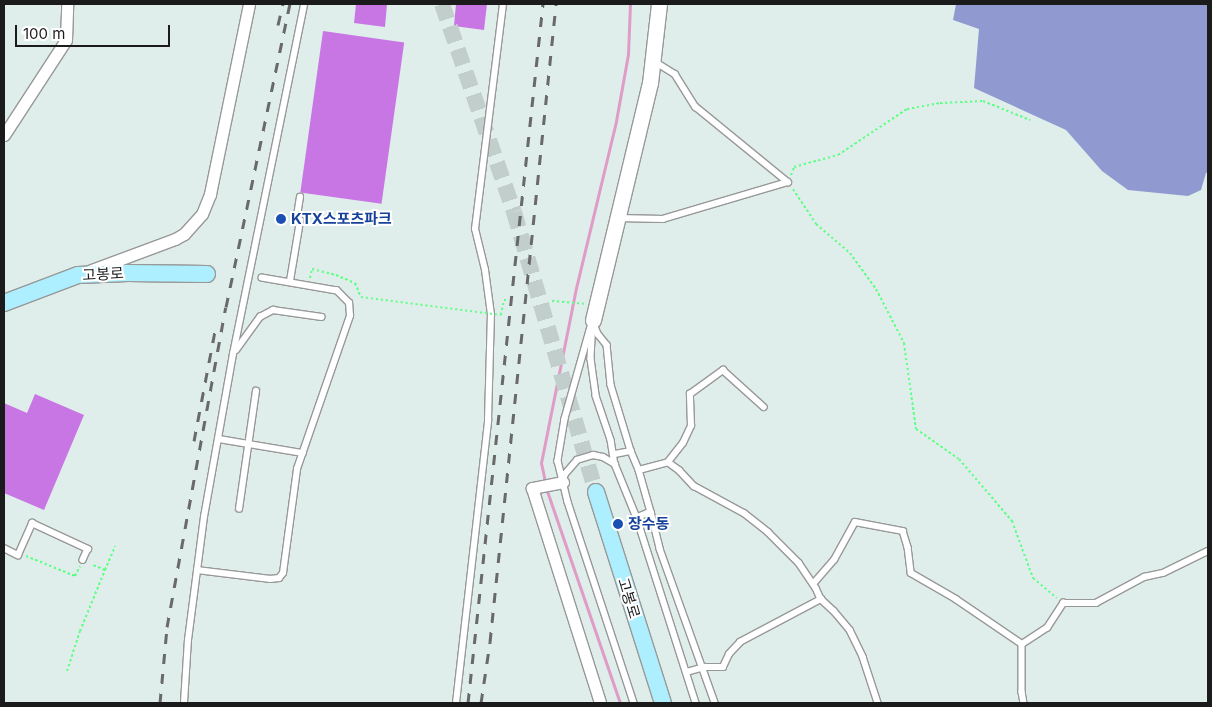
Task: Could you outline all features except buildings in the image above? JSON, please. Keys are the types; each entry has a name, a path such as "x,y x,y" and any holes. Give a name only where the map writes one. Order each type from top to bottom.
{"main road":[{"name":"고봉로","path":"4,303 78,275 128,273 207,274"},
{"name":"고봉로","path":"596,492 663,703"}],"street":[{"path":"4,135 66,40 67,4"},
{"path":"78,275 175,239 184,234 202,214 210,194 249,4"},
{"path":"593,320 650,83 660,4"},
{"path":"560,482 532,488 600,703"}],"lane":[{"path":"184,703 188,640 204,517 233,354 304,4"},
{"path":"456,703 488,420 491,315 485,270 475,229 503,4"},
{"path":"653,61 674,74 696,107 788,182"},
{"path":"616,218 664,219 788,182"},
{"path":"290,281 300,221 297,216 300,198"},
{"path":"197,570 270,580 279,578 284,570 297,468 350,316 349,303 337,291 290,281 262,278"},
{"path":"233,354 260,316 273,310 322,317"},
{"path":"593,320 598,334 607,345 611,384 651,512 660,550 715,703"},
{"path":"593,320 591,359 593,382 615,454 615,464 637,518 696,703"},
{"path":"593,320 560,439 558,461 560,482 634,703"},
{"path":"638,470 668,462 683,443 691,426 690,394 723,370 764,406"},
{"path":"239,509 256,392"},
{"path":"219,439 303,453"},
{"path":"615,454 631,451"},
{"path":"560,482 577,460 593,455 603,457 615,464"},
{"path":"668,462 679,470 694,486 744,513 768,532 799,563 821,600 834,611 850,630 863,657 878,703"},
{"path":"637,518 651,512"},
{"path":"813,584 834,560 855,522 896,529 906,535 911,573 956,599 1022,644"},
{"path":"4,548 18,555 32,523 88,548 83,560"},
{"path":"1022,644 1047,628 1063,603 1096,603 1144,576 1163,573 1208,551"},
{"path":"687,672 701,668 723,667 729,654 740,642 821,600"},
{"path":"1022,644 1022,692 1024,703"}],"path":[{"path":"1030,120 983,101 940,103 908,109 838,154 794,167 788,182 816,224 850,253 876,289 904,343 916,429 959,459 1012,521 1034,578 1063,603"},
{"path":"308,285 312,269 355,283 361,297 501,315 504,300 509,300"},
{"path":"552,301 580,303"},
{"path":"67,671 80,631 115,546"},
{"path":"18,555 27,556 75,576 83,560 105,570"}],"shaded area":[{"path":"356,4 387,4 385,27 354,23"},
{"path":"456,4 487,4 484,30 454,26"},
{"path":"956,4 1208,4 1208,172 1206,173 1201,190 1188,196 1128,190 1102,171 1066,130 974,88 979,29 953,20"},
{"path":"323,31 404,42 382,204 300,192"},
{"path":"35,394 84,415 44,510 4,493 4,403 27,413"}],"waterway":[{"path":"620,703 547,491 541,463 576,288 616,121 628,54 630,4"}],"tunnel":[{"path":"442,4 514,212 596,492"}],"railway":[{"path":"278,25 283,4"},
{"path":"160,703 167,627 226,307 290,4"},
{"path":"468,703 543,4"},
{"path":"481,703 490,642 556,4"},
{"path":"194,441 215,331"}],"place":[{"name":"KTX스포츠파크","path":"281,219"},
{"name":"장수동","path":"618,524"}]}
